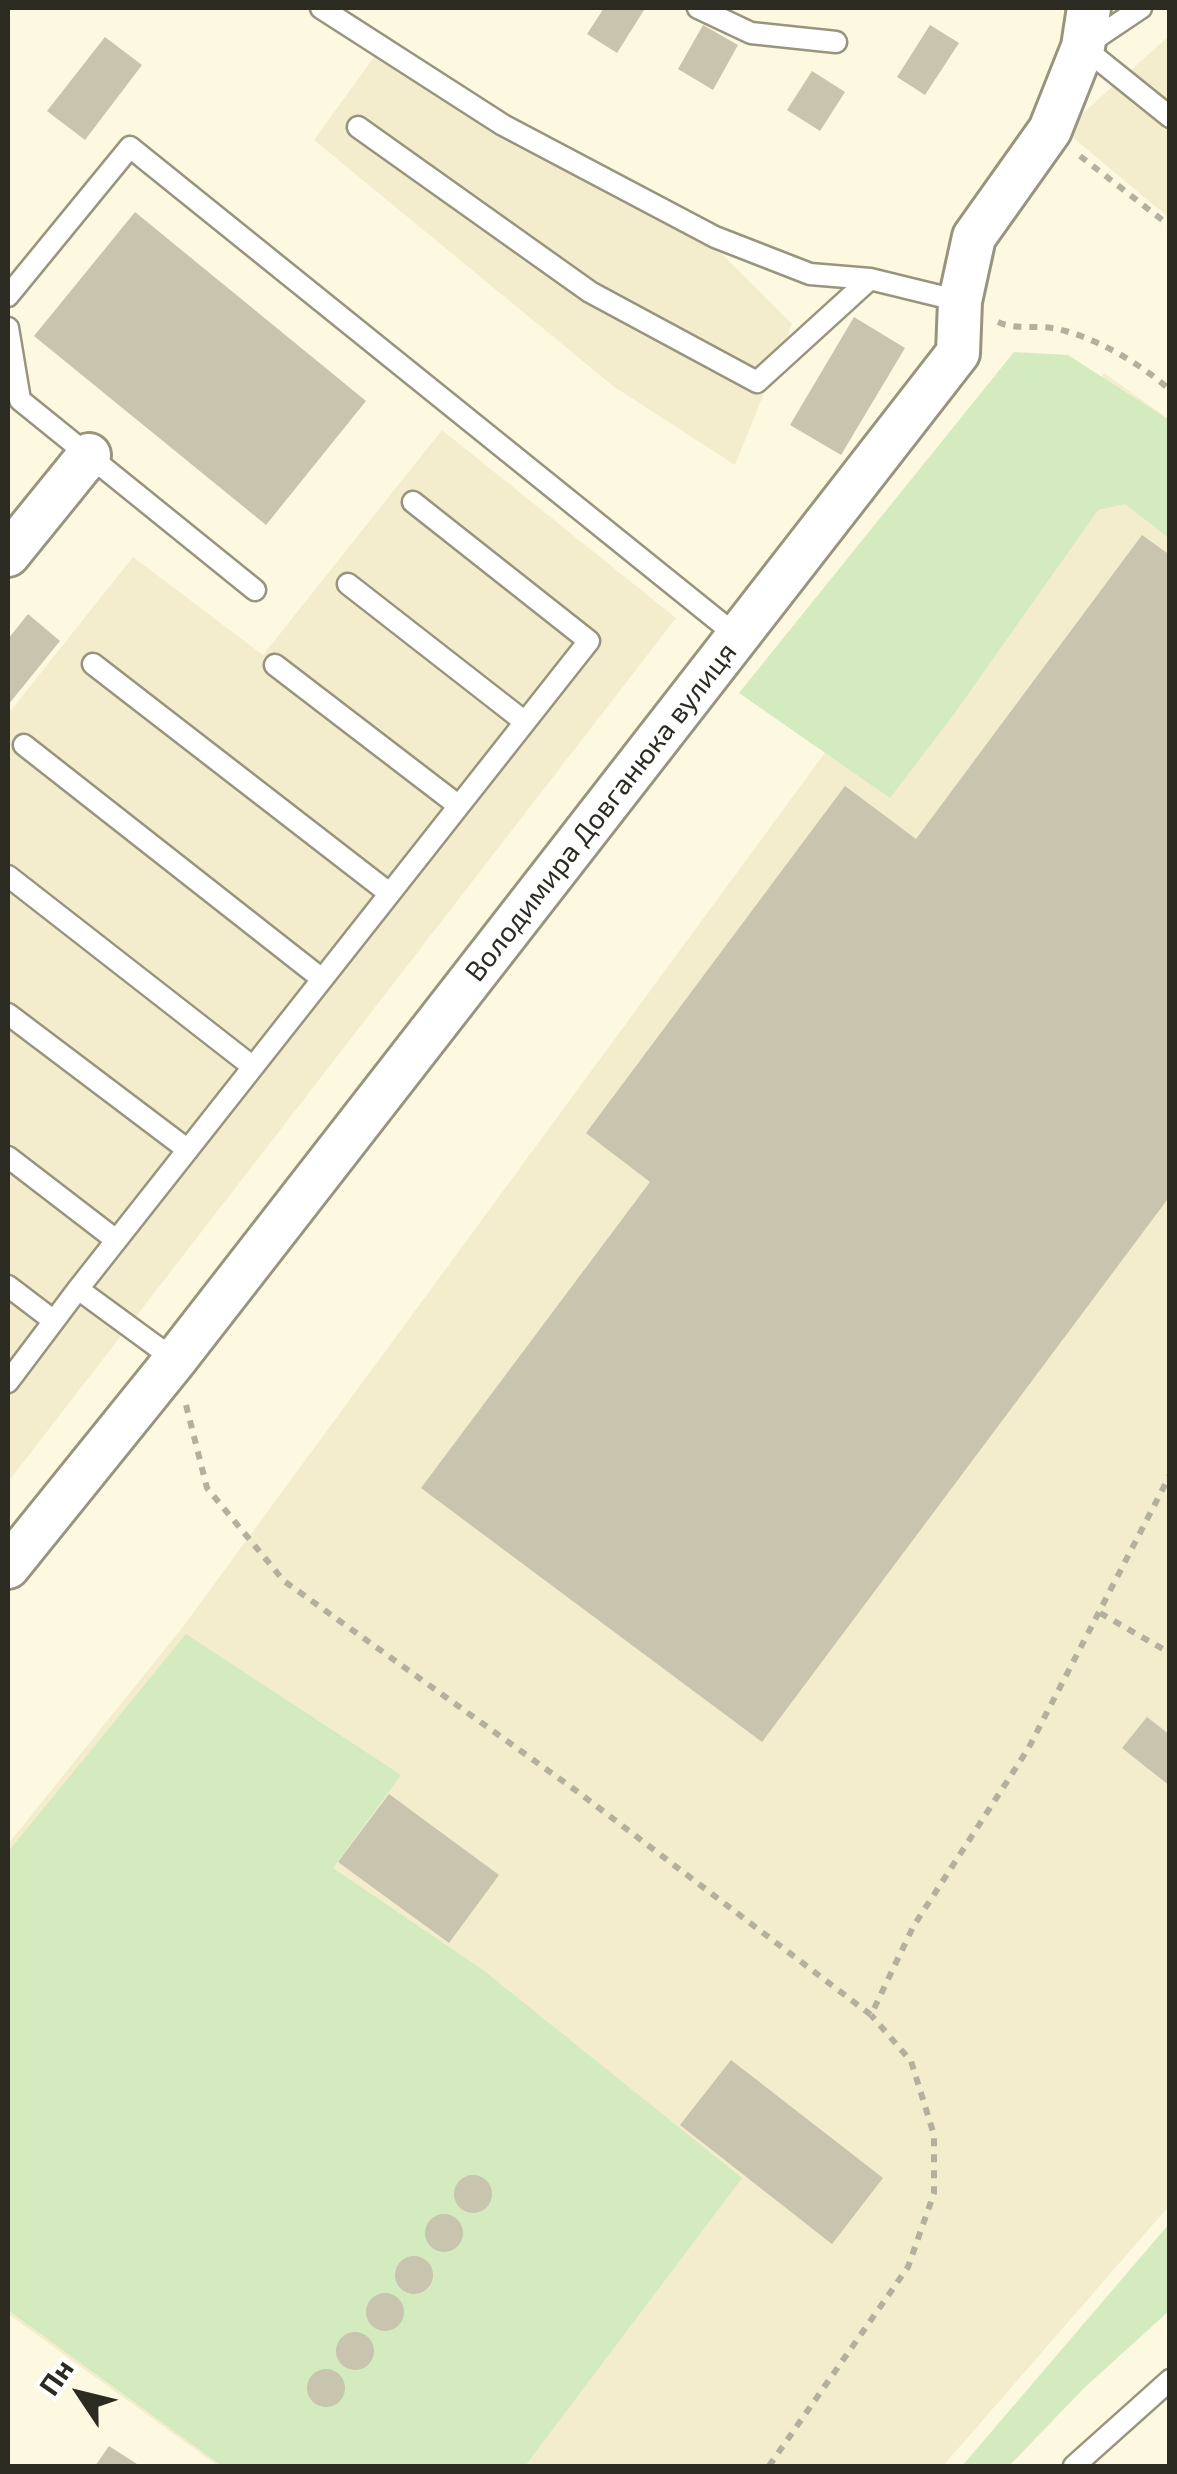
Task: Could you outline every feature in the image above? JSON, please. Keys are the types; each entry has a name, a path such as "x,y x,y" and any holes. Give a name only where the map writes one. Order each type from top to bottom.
{"street":[{"name":"Володимира Довганюка вулиця","path":"8,1566 175,1360 958,353 960,301 974,237 1050,130 1086,28"},
{"path":"8,555 89,456"}],"lane":[{"path":"321,8 503,125 716,237 810,274 870,279 960,301"},
{"path":"698,8 751,32 836,42"},
{"path":"1142,8 1086,28 1170,117"},
{"path":"358,126 590,292 756,382 870,279"},
{"path":"8,296 130,147 737,636"},
{"path":"8,328 20,400 255,590"},
{"path":"8,1382 589,641 413,502"},
{"path":"348,584 525,722"},
{"path":"92,664 389,894"},
{"path":"275,665 459,806"},
{"path":"24,745 322,980"},
{"path":"8,876 253,1066"},
{"path":"8,1014 188,1150"},
{"path":"8,1158 116,1240"},
{"path":"8,1286 54,1321"},
{"path":"78,1288 175,1360"},
{"path":"1074,2466 1170,2380"}],"path":[{"path":"1050,130 1170,226"},
{"path":"960,301 1006,326 1054,328 1098,345 1154,376 1170,390"},
{"path":"175,1360 208,1488 284,1581 578,1792 871,2015 911,2061 934,2135 934,2193 908,2267 769,2466"},
{"path":"871,2015 913,1927 1028,1748 1170,1474"},
{"path":"1100,1613 1170,1653"}],"shaded area":[{"path":"1169,36 1169,218 1064,130"},
{"path":"374,57 504,140 723,255 792,324 735,465 613,386 314,140"},
{"path":"1104,373 1170,420 1169,2206 943,2466 218,2466 8,2314 8,1844 182,1628"},
{"path":"442,430 676,618 8,1482 8,714 133,557 263,655"}],"green space":[{"path":"1014,352 1068,355 1169,420 1169,538 1125,504 1098,510 890,798 739,693"},
{"path":"186,1634 401,1775 333,1868 483,1970 742,2178 525,2466 222,2466 8,2310 8,1852"},
{"path":"1169,2224 1169,2311 1084,2388 1009,2466 962,2466"}],"building":[{"path":"604,8 644,10 617,53 587,34"},
{"path":"703,25 738,45 713,90 678,69"},
{"path":"930,25 959,43 925,95 897,77"},
{"path":"105,37 142,65 85,140 47,111"},
{"path":"812,71 845,92 820,131 787,110"},
{"path":"135,212 366,401 266,525 34,336"},
{"path":"854,317 905,348 841,455 790,425"},
{"path":"1142,535 1170,555 1170,1196 762,1742 421,1488 650,1182 586,1133 845,786 916,839"},
{"path":"28,614 60,641 8,705 8,639"},
{"path":"1147,1717 1170,1735 1170,1786 1122,1748"},
{"path":"389,1794 499,1875 449,1943 338,1862"},
{"path":"731,2060 883,2178 832,2244 680,2125"},
{"path":"473,2175 487,2180 492,2194 487,2208 473,2213 459,2208 454,2194 459,2180"},
{"path":"444,2214 458,2219 463,2233 458,2247 444,2252 430,2247 425,2233 430,2219"},
{"path":"414,2256 428,2261 433,2275 428,2289 414,2294 400,2289 395,2275 400,2261"},
{"path":"385,2293 399,2298 404,2312 399,2326 385,2331 371,2326 366,2312 371,2298"},
{"path":"355,2332 369,2337 374,2351 369,2365 355,2370 341,2365 336,2351 341,2337"},
{"path":"326,2369 340,2374 345,2388 340,2402 326,2407 312,2402 307,2388 312,2374"},
{"path":"109,2446 140,2466 95,2466"}]}
